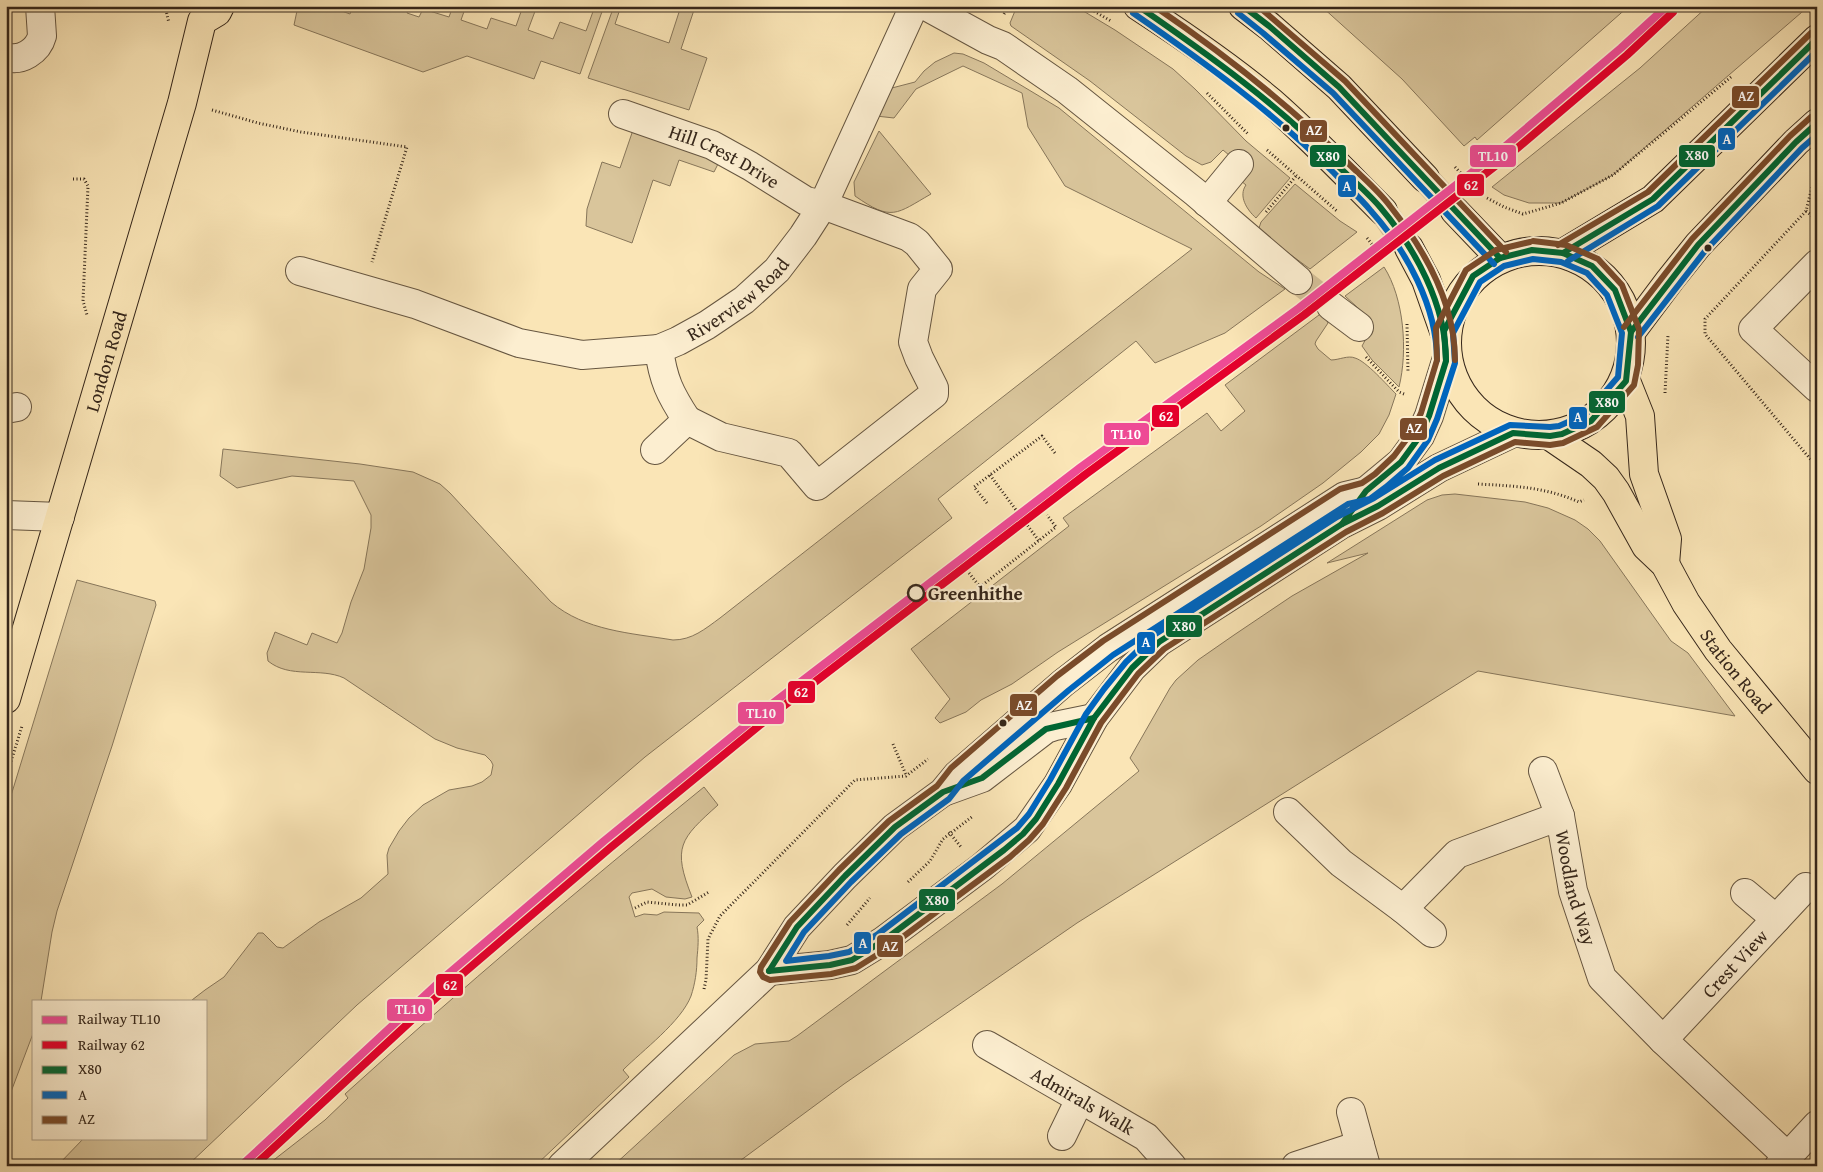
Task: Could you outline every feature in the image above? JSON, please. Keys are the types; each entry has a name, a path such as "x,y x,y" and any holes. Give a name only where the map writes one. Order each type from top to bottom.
{"main road":[{"path":"1138,6 1196,45 1269,101 1319,146 1383,211"},
{"path":"1243,6 1270,26 1339,87 1424,178"},
{"name":"London Road","path":"6,699 182,103 205,11"},
{"path":"1562,252 1652,199 1817,38"},
{"path":"1631,332 1698,245 1796,142 1817,123"},
{"path":"1455,211 1500,258"},
{"path":"1409,248 1426,280 1444,331 1446,361 1466,402 1490,424 1513,433 1550,436 1562,434 1591,420 1626,380 1631,332 1615,290 1592,266 1562,252 1532,250 1500,258 1473,276 1444,331"},
{"path":"1626,380 1640,416 1644,474 1667,539 1665,564"},
{"name":"Station Road","path":"1550,436 1591,464 1606,478 1616,492 1646,546 1665,564 1686,603 1718,650 1817,770"}],"street":[{"path":"6,57 25,56 40,41 42,31 40,6"},
{"name":"Riverview Road","path":"300,272 415,304 519,343 582,355 659,348 678,341 734,308 758,288 787,258 814,220 914,6"},
{"path":"926,6 988,40 1003,46 1025,60 1100,116 1298,280"},
{"name":"Hill Crest Drive","path":"623,114 712,145 750,166 799,198 823,204 913,239 938,269 922,289 913,342 934,388 934,394 818,486 789,452 721,437 688,420"},
{"path":"1207,203 1239,164"},
{"path":"1817,264 1753,330 1817,388"},
{"path":"1331,306 1359,327"},
{"path":"655,450 688,420 671,396 665,380 659,348"},
{"path":"1342,524 1366,491 1396,467 1420,436 1430,416 1446,361"},
{"path":"769,971 830,965 852,960 883,942 1023,834 1058,784 1094,718 1132,668 1159,642 1342,524 1378,506 1439,468 1513,433"},
{"path":"562,1166 769,971 797,927 848,872 898,824 943,792 957,775 1063,682 1108,648 1345,496 1366,491"},
{"path":"6,515 60,517"},
{"path":"943,792 982,778 1046,729 1094,718"},
{"path":"1543,771 1560,816"},
{"path":"1288,812 1341,862 1432,933"},
{"name":"Woodland Way","path":"1403,909 1457,854 1560,816 1573,891 1602,978 1783,1161"},
{"name":"Crest View","path":"1663,1040 1806,887"},
{"path":"1745,893 1776,919"},
{"name":"Admirals Walk","path":"987,1045 1146,1137 1172,1166"},
{"path":"1062,1136 1080,1099"},
{"path":"1296,1166 1363,1155 1351,1112"},
{"path":"1783,1161 1817,1125"}],"path":[{"path":"165,6 170,27"},
{"path":"1085,6 1117,25"},
{"path":"1504,207 1523,214 1561,203 1614,175 1733,75"},
{"path":"1204,90 1253,138"},
{"path":"204,107 258,123 301,132 407,147 363,289"},
{"path":"1265,149 1342,215"},
{"path":"1810,172 1817,166"},
{"path":"1260,218 1296,176"},
{"path":"73,179 84,179 88,186 84,301 90,327 108,351"},
{"path":"1806,210 1817,220"},
{"path":"1361,232 1382,256"},
{"path":"1406,321 1408,375"},
{"path":"1359,327 1357,347 1406,397 1407,389"},
{"path":"1665,402 1668,335 1671,327"},
{"path":"987,504 974,487 1042,436 1055,453"},
{"path":"990,475 1039,541"},
{"path":"1472,484 1540,489 1579,502 1586,498"},
{"path":"970,573 980,587 1056,528 1047,515"},
{"path":"708,940 720,916 855,780 906,776"},
{"path":"902,888 930,861 950,833"},
{"path":"635,908 644,902 686,905 709,892"},
{"path":"845,929 873,894"}],"shaded area":[{"path":"298,6 328,6 350,14 353,6 409,6 407,13 419,17 423,9 449,17 453,6 466,6 461,20 487,29 491,18 516,26 523,6 537,6 528,30 553,39 560,22 586,31 595,6 604,6 580,74 541,61 534,79 467,56 423,72 294,25"},
{"path":"614,6 621,6 615,24 669,43 681,6 690,6 694,10 681,49 707,58 689,110 588,78"},
{"path":"1017,6 1075,6 1115,30 1173,69 1246,141 1290,178 1256,218 1247,207 1243,198 1246,185 1241,181 1249,172 1223,150 1211,162 1202,165 1186,156 1090,81 1011,26 1010,23"},
{"path":"1321,6 1629,6 1477,140 1475,137 1464,146 1402,79"},
{"path":"1708,6 1809,6 1613,175 1561,203 1529,203 1504,195 1492,187 1640,68"},
{"path":"954,53 963,54 984,63 1059,108 1259,272 1285,289 1225,333 1155,363 1136,341 938,499 952,518 645,757 357,1005 187,1166 57,1166 82,1140 208,1140 208,1000 192,1000 224,977 258,933 263,933 277,947 283,948 319,922 361,898 388,874 387,855 389,848 409,818 423,805 449,790 472,786 482,782 491,775 493,765 485,755 457,748 435,739 344,678 325,673 286,670 268,661 267,653 275,632 307,645 312,633 337,643 364,569 371,528 371,515 354,481 292,476 237,488 220,476 223,449 360,464 413,472 440,484 450,493 551,602 564,612 593,625 609,629 680,640 698,633 720,618 1192,249 1065,186 1028,127 1022,93 963,66 916,89 894,118 876,116 888,89 915,82 935,62"},
{"path":"633,130 720,160 714,172 679,160 670,186 653,180 632,243 586,226 587,209 602,162 620,168"},
{"path":"879,131 931,194 910,206 894,212 878,209 855,196 854,182"},
{"path":"1295,184 1340,221 1357,232 1310,269 1268,238 1259,228 1261,222"},
{"path":"1384,267 1396,294 1402,325 1403,357 1399,387 1372,360 1362,346 1373,326 1370,319 1345,296"},
{"path":"1323,312 1328,323 1316,341 1315,344 1318,349 1331,360 1349,357 1360,360 1396,394 1389,415 1379,434 1361,452 1323,483 1261,526 1058,652 1012,684 981,700 966,712 940,723 935,718 950,699 911,649 1069,526 1063,518 1207,413 1221,431 1245,411 1225,385"},
{"path":"1455,494 1525,502 1548,508 1575,520 1588,529 1600,541 1671,641 1688,653 1735,716 1478,671 1077,923 844,1084 733,1166 613,1166 734,1055 755,1044 789,1041 797,1036 1002,884 1139,771 1130,758 1170,688 1198,660 1292,596 1368,553 1327,563 1427,500 1442,495"},
{"path":"77,580 155,601 156,605 112,746 57,911 41,1000 32,1000 32,1036 6,1105 6,812"},
{"path":"704,787 718,805 695,827 683,845 681,855 682,866 692,897 685,899 666,897 652,889 632,893 629,897 635,917 644,914 657,915 664,912 699,913 704,920 697,927 697,968 691,996 679,1016 670,1026 623,1070 629,1077 535,1166 266,1166 325,1120 348,1098 345,1094 478,976"}],"tunnel":[{"path":"1425,178 1455,211"},
{"path":"1383,211 1409,248"},
{"path":"1298,280 1331,306"}],"rail line":[{"name":"TL10","path":"241,1166 447,975 604,841 772,704 1081,467 1299,308 1502,149 1621,48 1667,6"},
{"name":"62","path":"254,1166 453,982 610,848 777,711 1086,474 1304,315 1508,156 1627,55 1673,12"}],"transit line":[{"name":"X80","path":"1138,6 1217,62 1268,102 1316,144 1380,207 1405,240 1426,278 1441,319 1445,339 1446,360"},
{"name":"AZ","path":"1154,6 1230,61 1302,120 1385,200 1414,240 1435,278 1450,318 1455,360"},
{"name":"X80","path":"1243,6 1339,87 1500,258"},
{"name":"AZ","path":"1258,6 1345,81 1506,252"},
{"name":"A","path":"1133,13 1212,69 1262,108 1311,151 1367,206 1396,243 1417,280 1432,319 1437,360"},
{"name":"A","path":"1238,13 1333,93 1494,264"},
{"name":"AZ","path":"1558,245 1648,192 1811,33"},
{"name":"X80","path":"1563,253 1653,199 1817,39"},
{"name":"A","path":"1568,261 1658,206 1817,51"},
{"name":"AZ","path":"1624,327 1692,239 1790,136 1811,117"},
{"name":"X80","path":"1631,332 1698,245 1796,142 1817,123"},
{"name":"A","path":"1638,337 1705,251 1802,148 1817,135"},
{"name":"AZ","path":"1530,242 1496,250 1466,270 1436,328 1437,360 1421,413 1412,432 1394,456 1375,474 1362,483 1340,489 1103,641 1057,676 951,768 937,786 889,821 839,870 790,922 761,967 760,972 763,977 770,980 831,974 856,968 888,948 1010,857 1043,824 1066,788 1101,723 1138,674 1164,649 1346,532 1383,513 1443,476 1515,442 1550,445 1563,443 1597,427 1634,385 1638,365 1639,329 1622,285 1598,259 1566,245 1533,241"},
{"name":"X80","path":"1532,250 1563,253 1592,266 1615,290 1631,332 1626,381 1591,421 1562,434 1550,436 1513,433 1439,468 1378,506 1342,524 1366,491 1401,462 1420,436 1429,416 1446,361 1444,331 1473,276 1500,258 1532,250"},
{"name":"A","path":"1533,259 1561,262 1587,273 1607,295 1622,333 1618,377 1586,414 1559,426 1510,425 1435,460 1374,498 1337,517 1154,635 1126,662 1086,714 1050,780 1029,814 1017,828 878,934 849,952 786,961 804,932 851,882 901,834 949,799 963,781 1069,690 1113,655 1348,504 1370,499 1408,468 1428,440 1437,419 1455,363 1453,333 1480,282 1504,266 1533,259"},
{"name":"X80","path":"769,971 830,965 852,960 883,941 1004,850 1023,834 1036,819 1058,784 1094,718 1132,668 1159,642 1342,524"},
{"name":"X80","path":"769,971 797,927 895,827 943,792 982,778 1046,729 1094,718"}],"place":[{"name":"Greenhithe","path":"916,593"}]}
